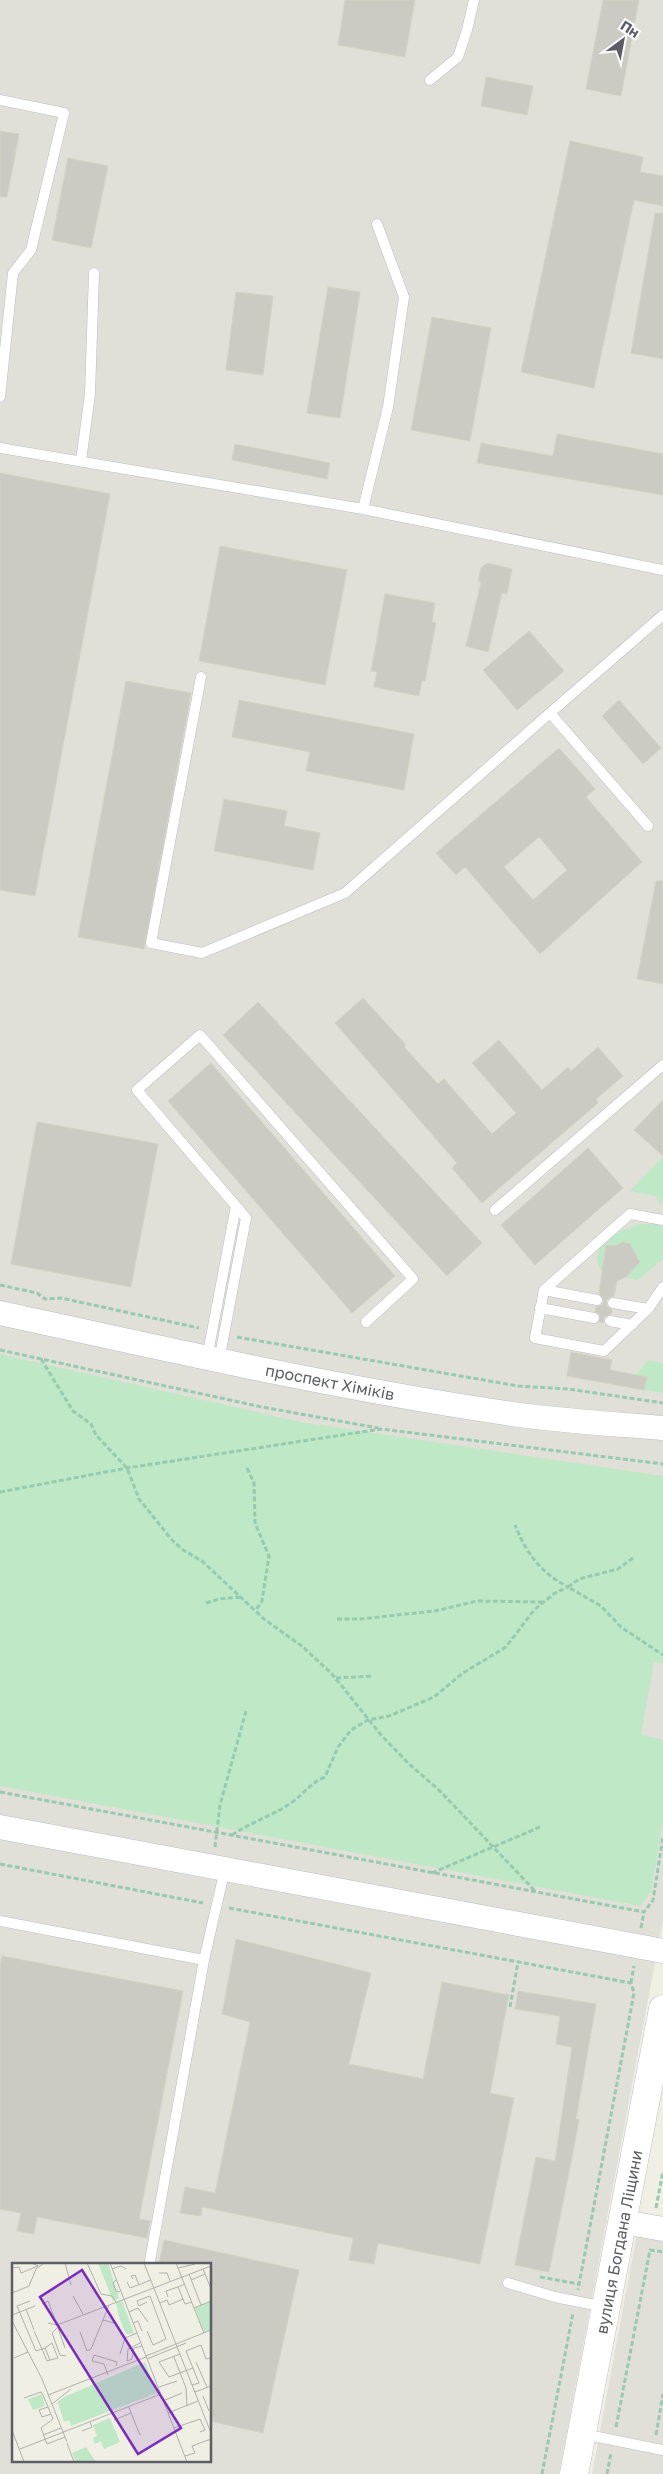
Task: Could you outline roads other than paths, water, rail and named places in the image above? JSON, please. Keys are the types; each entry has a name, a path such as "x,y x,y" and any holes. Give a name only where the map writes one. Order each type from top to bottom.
{"main road":[{"name":"вулиця Богдана Ліщини","path":"574,2474 622,2222 660,2044 663,2009"}],"street":[{"name":"проспект Хіміків","path":"0,1313 213,1360 354,1388 514,1414 663,1428"},
{"path":"0,1826 663,1951"},
{"path":"622,2222 663,2229"}],"lane":[{"path":"430,80 458,57 468,30 474,0"},
{"path":"0,100 64,113 31,250 13,273 0,396"},
{"path":"363,510 388,407 404,297 377,224"},
{"path":"81,462 90,394 94,273"},
{"path":"0,448 363,510 663,570"},
{"path":"201,677 150,943 202,953 345,894 663,615"},
{"path":"550,713 648,826"},
{"path":"213,1360 224,1334 246,1218 137,1090 200,1035 413,1279 366,1322"},
{"path":"495,1210 663,1065"},
{"path":"213,1360 212,1331 236,1206"},
{"path":"663,1220 630,1214 544,1290 535,1338 604,1351 648,1309 663,1287"},
{"path":"544,1290 597,1300"},
{"path":"613,1303 648,1309"},
{"path":"540,1308 594,1318"},
{"path":"610,1321 632,1325"},
{"path":"150,2261 204,1960 225,1869"},
{"path":"0,1920 204,1960"},
{"path":"508,2283 606,2307"},
{"path":"582,2434 658,2449"}]}
